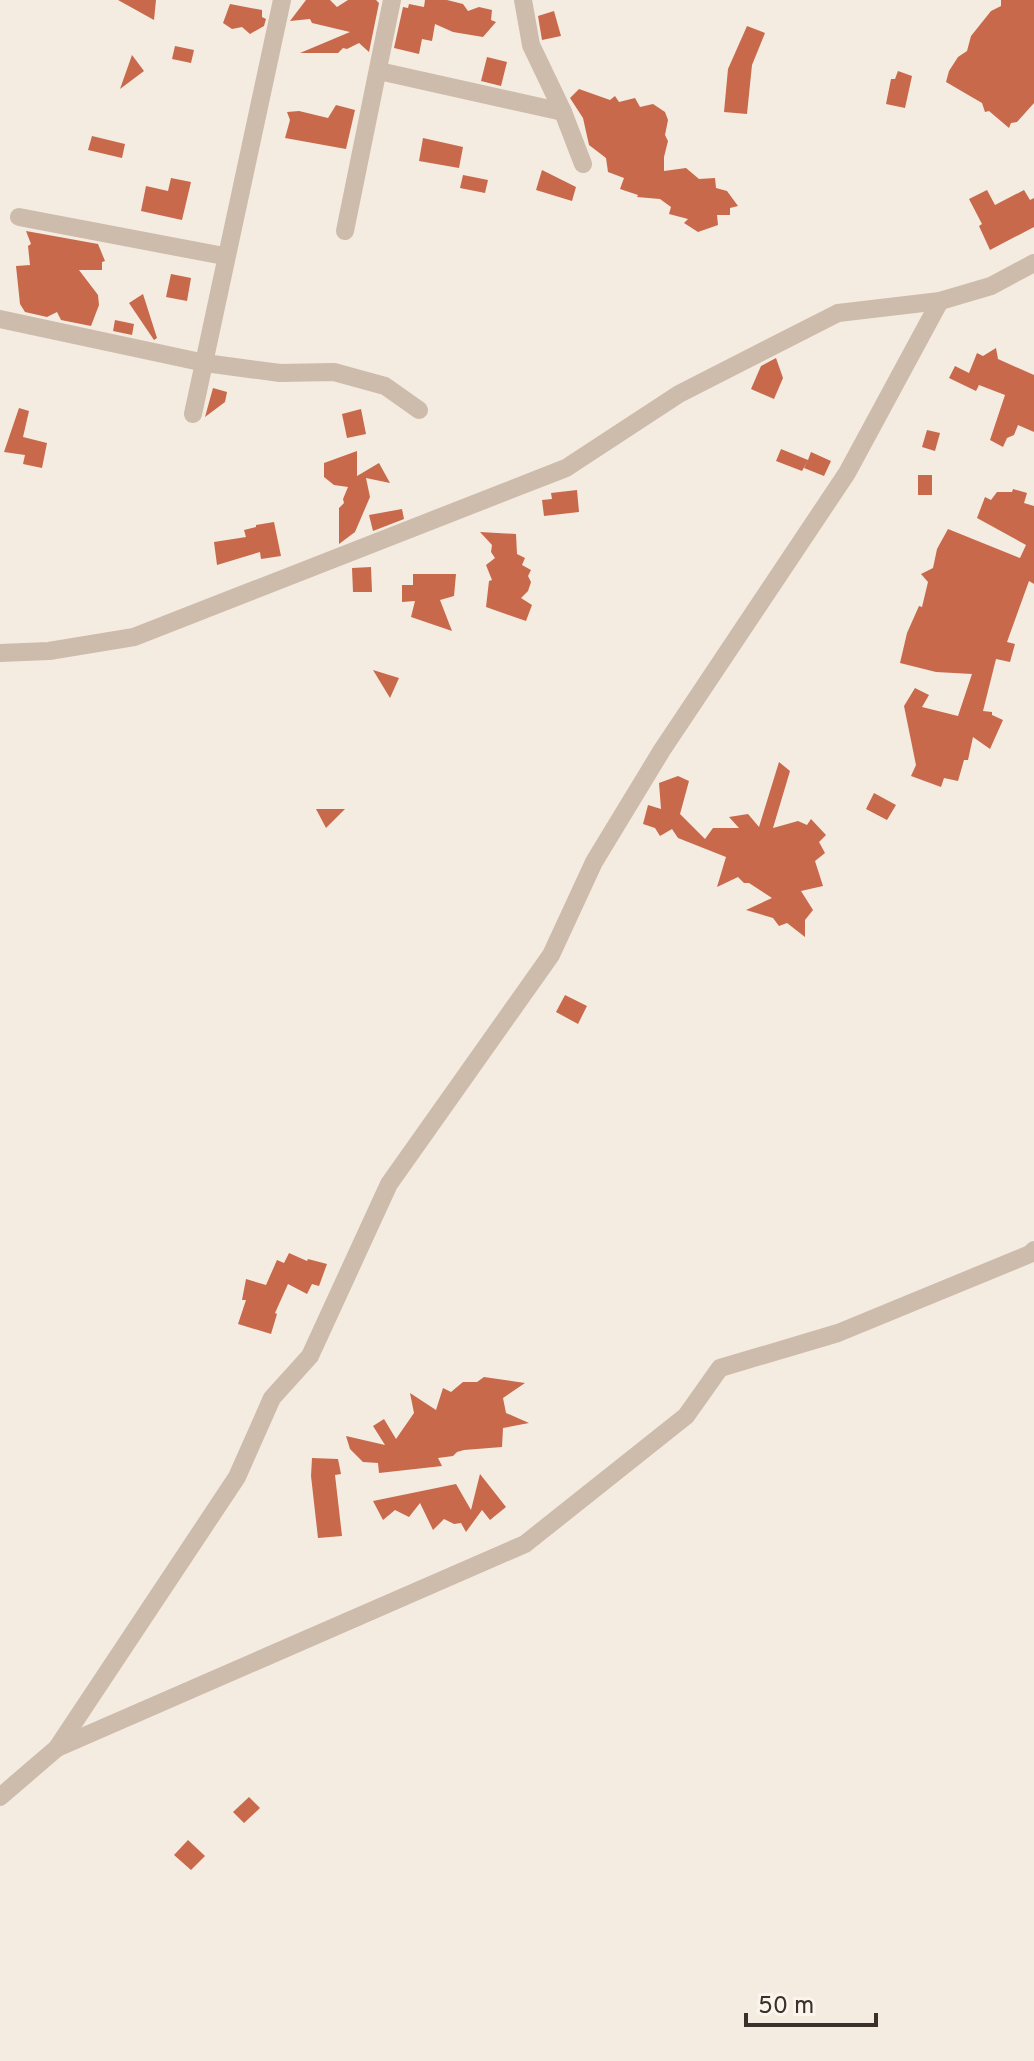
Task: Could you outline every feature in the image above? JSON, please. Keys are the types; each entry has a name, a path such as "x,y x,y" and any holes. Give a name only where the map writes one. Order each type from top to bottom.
{"street":[{"path":"193,414 282,0"},
{"path":"345,231 392,0"},
{"path":"523,0 531,45 563,112 583,164"},
{"path":"379,71 563,112"},
{"path":"19,217 224,256"},
{"path":"0,653 49,651 134,637 566,468 679,394 838,313 940,301 991,286 1034,263"},
{"path":"0,1797 57,1748 237,1477 272,1398 310,1356 389,1184 551,955 594,862 662,750 847,473 940,301"},
{"path":"0,319 205,363 280,373 334,372 385,386 419,410"},
{"path":"57,1748 525,1544 686,1416 720,1368 838,1333 1034,1250"}],"building":[{"path":"118,0 156,0 154,20"},
{"path":"306,0 330,0 337,7 348,0 376,0 379,3 369,52 359,43 338,53 300,53 350,32 312,23 310,19 290,21"},
{"path":"425,0 463,4 468,11 479,7 492,10 491,20 496,22 483,37 453,32 435,24 432,41 422,39 419,54 394,48 403,7 408,8 409,4 424,7"},
{"path":"1001,0 1034,0 1034,103 1009,128 989,111 985,112 982,103 946,82 958,57 967,51 971,36 991,11 1001,6"},
{"path":"230,4 262,10 262,17 266,19 264,26 250,34 242,27 232,29 223,23"},
{"path":"554,11 561,36 542,40 538,16"},
{"path":"747,26 765,33 752,65 747,114 724,112 728,69"},
{"path":"175,46 194,50 191,63 172,59"},
{"path":"132,55 144,71 120,89"},
{"path":"487,57 507,62 501,86 481,81"},
{"path":"898,71 912,76 905,108 886,104 891,79 895,79"},
{"path":"579,89 610,100 615,96 619,102 635,98 640,107 653,104 665,112 668,141 664,171 686,168 699,179 715,178 716,188 727,191 738,206 730,208 730,215 717,215 718,225 698,232 684,223 688,219 669,214 671,207 660,199 637,197 620,189 624,178 608,172 606,158 589,145 583,118 570,98"},
{"path":"336,105 355,110 346,149 285,138 290,120 287,112 299,111 328,118"},
{"path":"92,136 125,144 122,158 88,150"},
{"path":"423,138 463,147 459,168 419,161"},
{"path":"542,170 576,187 572,201 536,190"},
{"path":"463,175 488,180 485,193 460,188"},
{"path":"171,178 191,182 182,220 141,211 146,186 168,191"},
{"path":"987,190 995,205 1024,190 1030,200 1034,198 1034,227 990,250 979,226 982,224 969,199"},
{"path":"26,231 98,244 105,261 102,262 102,270 79,270 98,295 99,305 91,326 61,320 57,312 47,317 25,312 20,304 16,266 30,265 28,246 31,244"},
{"path":"171,274 191,278 187,301 166,297"},
{"path":"143,294 157,338 154,340 129,303"},
{"path":"115,320 134,324 132,335 113,331"},
{"path":"996,348 998,359 1034,375 1034,432 1018,425 1003,447 990,440 1005,395 979,385 976,391 949,378 955,366 969,373 977,353 983,356"},
{"path":"776,358 783,378 774,399 751,389 761,366"},
{"path":"213,388 227,392 225,402 205,417"},
{"path":"19,408 29,411 23,437 47,443 42,468 23,464 25,455 4,452"},
{"path":"361,409 366,434 347,438 342,414"},
{"path":"927,430 940,433 935,451 922,447"},
{"path":"781,449 808,460 802,471 776,461"},
{"path":"357,451 357,476 379,463 390,483 366,478 370,497 355,532 339,544 339,508 344,503 348,487 334,485 324,477 324,463"},
{"path":"811,452 831,461 824,476 804,468"},
{"path":"918,475 932,475 932,495 918,495"},
{"path":"1013,489 1027,493 1024,503 1034,506 1034,584 1029,581 1007,642 1015,644 1010,662 996,659 983,711 992,712 992,715 1003,720 990,749 973,737 968,760 964,760 958,781 944,778 941,787 911,776 916,765 904,706 915,688 929,695 922,707 958,716 972,674 936,672 900,663 907,633 919,606 922,607 928,582 921,574 933,568 937,549 948,529 1020,558 1026,545 977,518 985,497 991,500 997,492 1012,492"},
{"path":"577,490 579,512 544,516 542,500 552,499 551,493"},
{"path":"402,509 404,519 373,531 369,515"},
{"path":"274,522 281,556 261,559 260,552 217,565 214,542 246,537 244,530"},
{"path":"480,532 516,534 517,554 525,558 522,565 531,570 528,591 521,598 532,605 526,621 486,607 489,581 492,580 486,565 495,558 491,552 492,545"},
{"path":"371,567 372,592 353,592 352,568"},
{"path":"413,574 456,574 454,596 440,600 452,631 411,617 415,601 402,602 402,585 413,585"},
{"path":"373,670 399,678 390,698"},
{"path":"779,762 790,771 773,828 798,821 807,825 811,819 826,835 819,842 825,853 815,861 823,886 801,891 813,910 805,920 805,937 787,923 779,926 773,918 746,910 772,898 749,883 738,877 717,887 726,857 678,838 672,829 660,836 655,828 643,824 648,805 661,809 659,783 678,776 689,781 680,814 705,839 713,828 739,828 729,817 748,814 759,827"},
{"path":"874,793 896,805 887,820 866,809"},
{"path":"316,809 345,809 326,828"},
{"path":"565,995 587,1006 578,1024 556,1012"},
{"path":"289,1253 307,1261 327,1264 319,1286 312,1284 307,1294 288,1284 275,1313 271,1334 238,1324 246,1300 242,1300 246,1279 266,1285 277,1260 284,1263"},
{"path":"484,1377 525,1383 503,1398 506,1413 529,1423 503,1428 502,1447 464,1450 453,1456 438,1458 442,1466 379,1473 378,1463 363,1462 350,1449 346,1436 385,1445 373,1426 384,1419 396,1439 414,1413 410,1393 436,1410 443,1388 451,1392 463,1382 477,1382"},
{"path":"312,1458 338,1459 341,1474 335,1475 342,1536 318,1538"},
{"path":"480,1474 506,1507 490,1520 482,1510 466,1532 461,1523 454,1524 444,1519 433,1530 420,1503 409,1517 395,1510 383,1520 373,1501 456,1484 471,1510"},
{"path":"249,1797 260,1808 244,1823 233,1812"},
{"path":"188,1840 205,1856 191,1870 174,1855"}]}
